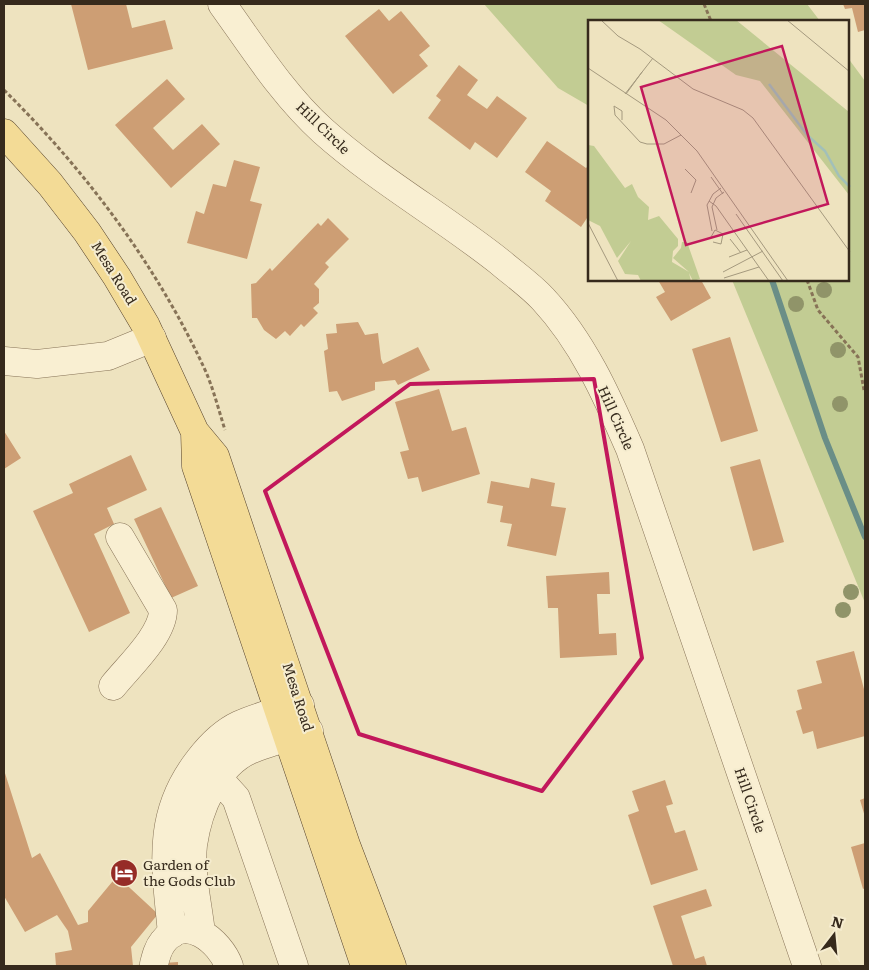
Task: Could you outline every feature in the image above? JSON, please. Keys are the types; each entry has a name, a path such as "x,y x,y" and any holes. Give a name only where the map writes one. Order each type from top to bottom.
{"main road":[{"name":"Mesa Road","path":"4,133 50,184 87,232 118,277 152,338 195,432 196,466 298,734 365,966"},
{"name":"Mesa Road","path":"298,734 346,845 392,966"}],"street":[{"name":"Hill Circle","path":"222,4 260,57 321,130 393,186 462,233 517,276 542,298 554,312 588,360 606,394 630,449 807,966"},
{"path":"4,361 37,364 108,356 152,338"},
{"path":"113,686 154,635 163,617 163,610 120,537"},
{"path":"172,934 165,856 167,830 176,797 184,780 200,759 224,735 238,725 289,708"},
{"path":"201,933 193,845 201,814 218,778 231,764 249,750 298,734"},
{"path":"200,759 236,798 294,966"},
{"path":"165,856 193,856"},
{"path":"154,964 164,941 172,934 189,930 201,933 213,940 224,953 229,966"}],"path":[{"path":"704,4 712,20"},
{"path":"807,281 818,310 858,357 864,390"}],"highlighted area":[{"path":"594,379 642,658 542,791 359,734 265,491 410,384"}],"green space":[{"path":"484,4 807,4 819,20 588,20 588,105 558,88"},
{"path":"849,59 865,81 865,603 732,281 849,281"}],"building":[{"path":"71,4 126,4 132,28 165,20 173,49 88,70"},
{"path":"843,4 865,4 865,30 858,32 852,8 845,9"},
{"path":"379,9 389,21 401,11 430,46 419,55 428,66 393,94 345,36"},
{"path":"459,65 478,80 467,95 487,109 497,96 527,118 497,158 475,142 470,150 428,118 441,100 436,96"},
{"path":"167,79 185,99 153,128 173,150 202,124 220,144 171,188 115,125"},
{"path":"547,141 586,168 588,166 588,216 581,227 545,201 551,191 525,172"},
{"path":"234,160 260,167 250,201 262,204 247,259 187,243 196,211 204,214 213,184 226,187"},
{"path":"328,218 349,239 325,263 329,267 314,284 319,289 319,303 313,308 318,313 304,327 301,324 290,336 285,331 276,339 264,330 257,318 252,318 251,284 256,283 270,268 272,271 318,223 321,226"},
{"path":"659,281 702,281 711,298 671,321 656,297 665,292"},
{"path":"358,322 365,335 378,333 383,364 418,347 430,370 398,385 395,380 375,382 375,390 342,401 337,391 329,392 324,351 328,349 326,334 337,333 336,324"},
{"path":"730,337 758,431 721,442 692,349"},
{"path":"439,389 452,431 466,427 480,474 422,492 418,477 408,479 400,452 409,450 395,402"},
{"path":"4,431 21,458 4,469"},
{"path":"131,455 147,490 107,508 114,524 94,534 130,613 89,632 33,511 73,493 69,484"},
{"path":"760,459 784,542 753,551 730,467"},
{"path":"531,478 555,483 551,506 566,508 556,556 507,546 512,524 500,522 503,506 487,503 491,481 529,488"},
{"path":"161,507 198,586 171,598 134,519"},
{"path":"609,572 610,594 597,594 599,634 616,633 617,655 560,658 558,608 548,608 546,576"},
{"path":"854,651 865,693 865,736 817,749 813,731 803,734 796,711 802,709 797,690 822,683 816,661"},
{"path":"4,770 32,858 40,853 78,925 88,922 88,911 117,876 158,914 131,947 133,966 56,966 55,953 72,950 68,931 57,915 25,932 4,896"},
{"path":"665,780 673,804 666,806 675,833 685,830 698,870 651,885 628,815 639,811 632,791"},
{"path":"865,798 865,817 860,800"},
{"path":"865,843 865,888 863,889 851,847"},
{"path":"706,889 712,906 681,916 695,959 704,956 707,966 673,966 653,906"},
{"path":"178,962 178,966 136,966 136,965"}],"waterway":[{"path":"772,281 825,438 865,537"}],"place":[{"name":"Garden of the Gods Club","path":"124,873"}]}
